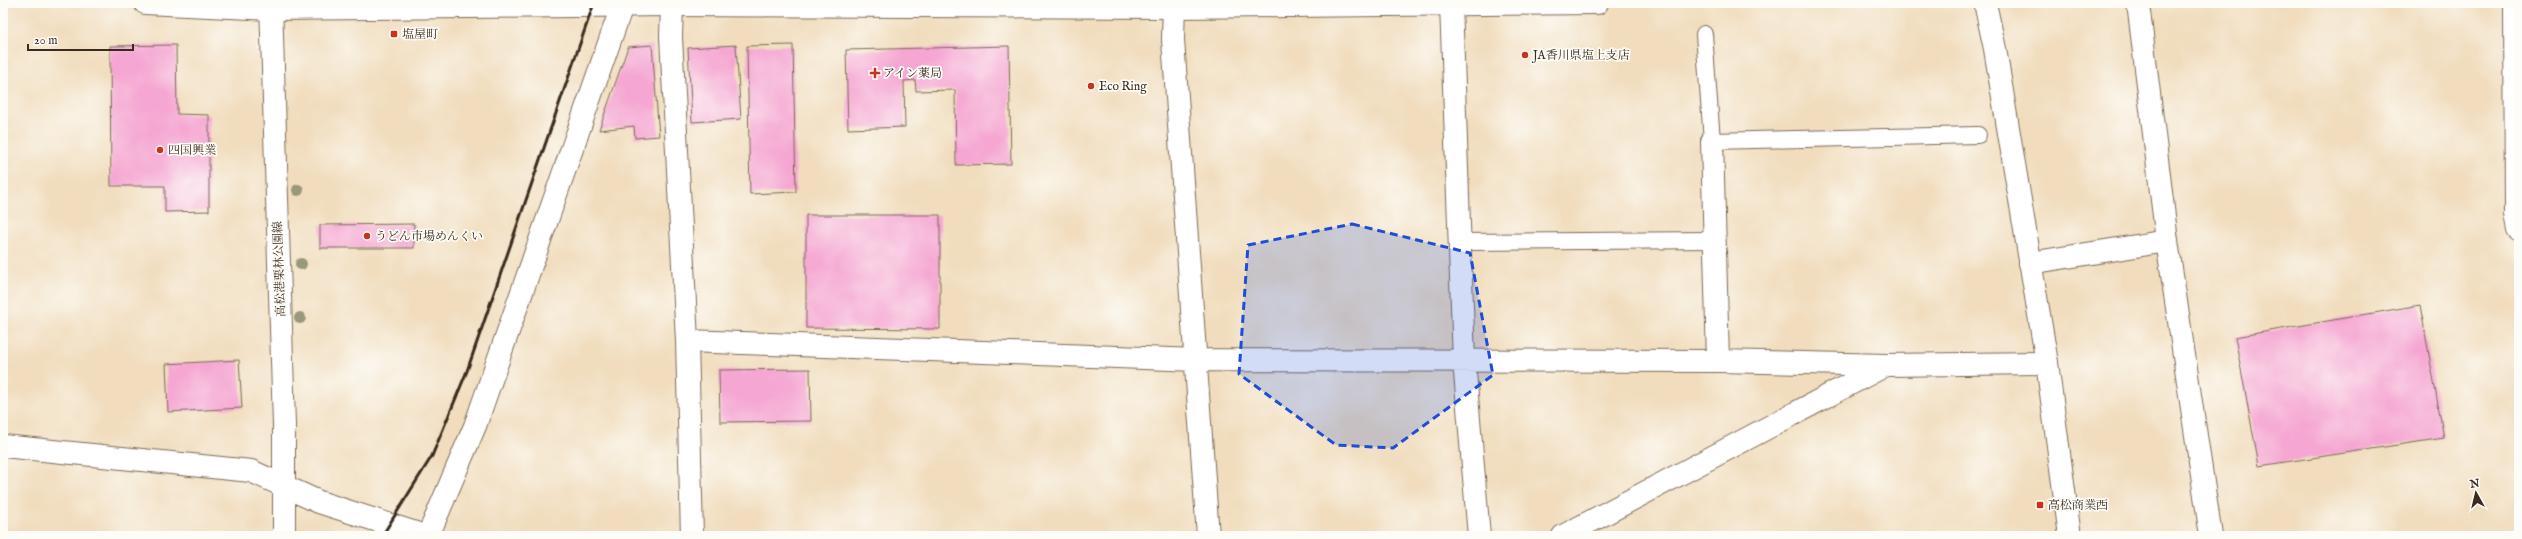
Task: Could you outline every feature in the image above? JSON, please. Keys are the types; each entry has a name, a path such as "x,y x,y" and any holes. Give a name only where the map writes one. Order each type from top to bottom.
{"main road":[{"path":"145,3 270,6 623,4 1174,5 1597,3"},
{"path":"1985,3 1995,49 2047,363 2070,536"},
{"path":"2138,3 2167,242 2211,536"},
{"path":"2516,3 2516,214 2519,229"},
{"path":"3,446 251,471 319,502 427,536 475,426 623,4"},
{"path":"1451,4 1464,361 1479,536"},
{"path":"672,5 671,37 687,341 692,536"},
{"path":"1174,5 1173,40 1197,360 1208,536"},
{"name":"高松港栗林公園線","path":"270,6 284,417 284,536"},
{"path":"1712,142 1718,361"},
{"path":"2030,263 2167,242"},
{"path":"687,341 1197,360 1718,361 1887,365 2047,363"},
{"path":"1563,536 1887,365"}],"lane":[{"path":"1704,34 1712,142 1978,135"},
{"path":"1460,242 1714,240"}],"highlighted area":[{"path":"1352,224 1470,253 1493,375 1393,448 1336,445 1239,374 1248,245"}],"building":[{"name":"四国興業","path":"176,45 177,114 209,115 209,211 165,212 165,186 111,186 110,46"},
{"path":"652,45 659,136 635,138 634,126 599,130 628,47"},
{"path":"736,45 741,119 692,122 688,48"},
{"path":"793,45 796,192 750,194 747,46"},
{"path":"1009,46 1011,164 956,165 955,90 916,91 915,80 904,81 905,127 848,129 846,50"},
{"path":"806,215 940,215 940,329 806,328"},
{"name":"うどん市場めんくい","path":"414,224 414,248 320,248 320,225"},
{"path":"2420,305 2444,438 2259,466 2235,337"},
{"path":"239,360 242,408 168,412 166,364"},
{"path":"810,369 811,421 720,422 719,370"}],"railway":[{"path":"382,536 432,456 467,371 594,3"}],"place":[{"name":"塩屋町","path":"394,34"},
{"name":"JA香川県塩上支店","path":"1525,55"},
{"name":"アイン薬局","path":"875,73"},
{"name":"Eco Ring","path":"1091,86"},
{"name":"四国興業","path":"160,150"},
{"name":"うどん市場めんくい","path":"367,236"},
{"name":"高松商業西","path":"2040,505"}]}
